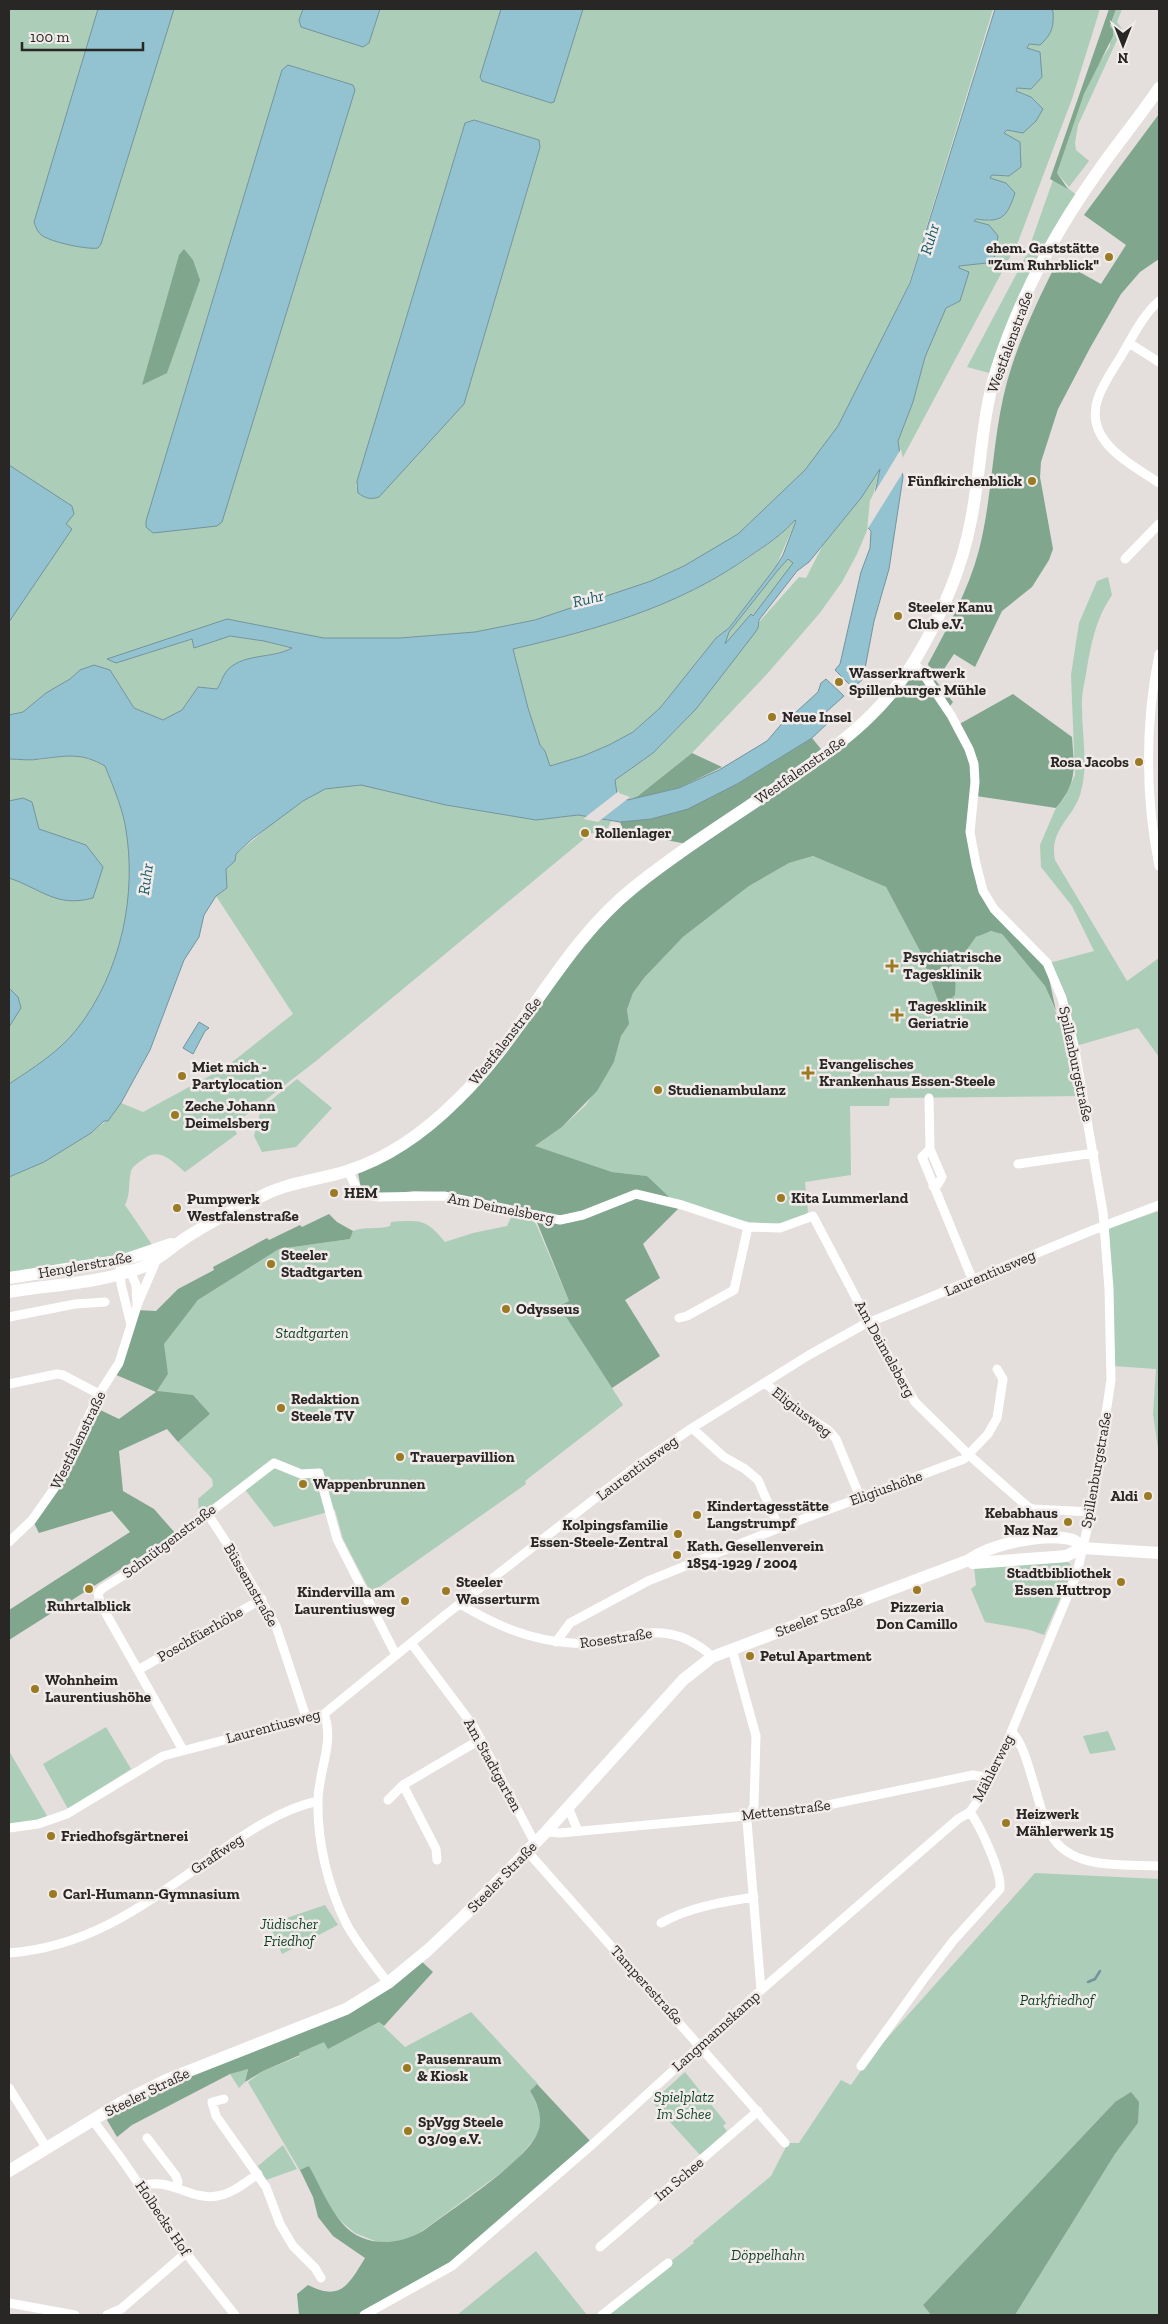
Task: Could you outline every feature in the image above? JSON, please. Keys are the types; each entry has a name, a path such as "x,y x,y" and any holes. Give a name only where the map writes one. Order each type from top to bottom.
{"main road":[{"name":"Westfalenstraße","path":"183,1240 223,1216 276,1190 350,1176 399,1147 435,1121 460,1098 486,1068 527,1016 582,938 606,913 632,889 685,850 845,740 865,723 889,697 913,662 947,596 963,552 975,498 987,407 995,373 1011,328 1056,234 1102,166 1159,88"},
{"name":"Henglerstraße","path":"9,1278 124,1260 183,1240"},
{"name":"Henglerstraße","path":"9,1292 120,1276 156,1261 183,1240"},
{"name":"Steeler Straße","path":"9,2171 92,2120 166,2080 346,2009 388,1983 428,1950 546,1832 683,1680 712,1658 969,1560 983,1552 1026,1540 1069,1538 1082,1548"},
{"name":"Steeler Straße","path":"969,1560 973,1563 1066,1556 1082,1548 1159,1553"}],"street":[{"path":"1159,301 1145,317 1100,391 1095,406 1095,421 1099,433 1111,450 1159,483"},
{"path":"1129,344 1159,362"},
{"path":"1126,559 1159,524"},
{"path":"1159,654 1154,683 1149,753 1150,798 1159,866"},
{"name":"Spillenburgstraße","path":"913,662 922,672 947,710 969,749 974,764 975,782 970,832 979,880 994,909 1047,963 1062,998 1070,1026 1103,1212 1109,1288 1111,1380 1091,1512 1082,1548"},
{"path":"929,1098 930,1149 922,1157 972,1281"},
{"path":"1018,1164 1094,1153"},
{"name":"Am Deimelsberg","path":"350,1176 357,1189 372,1196 444,1196 560,1220 583,1216 624,1197 636,1194 707,1213 748,1227 780,1228 813,1216 915,1402 969,1455 1028,1507 1033,1509 1091,1512"},
{"name":"Laurentiusweg","path":"9,1828 38,1824 56,1819 84,1804 155,1759 306,1717 324,1714 411,1642 638,1465 692,1428 809,1355 870,1323 1103,1225 1159,1205"},
{"path":"678,1318 687,1316 734,1290 748,1227"},
{"name":"Westfalenstraße","path":"124,1260 120,1276 131,1327"},
{"name":"Westfalenstraße","path":"9,1542 32,1520 58,1483 99,1394 119,1363 137,1306 156,1261"},
{"name":"Westfalenstraße","path":"120,1276 136,1285 137,1306"},
{"path":"9,1317 75,1304 105,1302"},
{"name":"Eligiushöhe","path":"556,1642 570,1624 628,1590 686,1564 860,1497 906,1482 969,1455 988,1434 997,1418 1002,1379 997,1369"},
{"path":"9,1384 57,1374 63,1375 99,1394"},
{"name":"Eligiusweg","path":"765,1383 799,1411 828,1430 836,1439 860,1497"},
{"path":"692,1428 724,1457 745,1469 758,1480 779,1528"},
{"name":"Schnütgenstraße","path":"183,1750 100,1603 98,1593 144,1563 274,1463 301,1474 319,1473 327,1507 340,1546 396,1655"},
{"name":"Büssemstraße","path":"207,1513 262,1599 276,1626 306,1717"},
{"name":"Mählerweg","path":"861,2066 953,1941 1000,1889 1000,1878 979,1826 970,1812 992,1778 1012,1732 1077,1573 1082,1548"},
{"name":"Poschfüerhöhe","path":"138,1670 262,1599"},
{"name":"Rosestraße","path":"460,1604 526,1637 556,1642 590,1643 646,1632 663,1632 697,1644 704,1648 712,1658"},
{"name":"Am Stadtgarten","path":"411,1642 481,1739 531,1847"},
{"path":"732,1649 756,1736 754,1806 747,1821 761,1990"},
{"path":"324,1714 328,1736 318,1801 324,1856 336,1899 346,1923 388,1983"},
{"path":"1012,1732 1022,1747 1048,1828 1060,1846 1076,1857 1091,1861 1159,1866"},
{"path":"388,1800 404,1785 481,1739"},
{"name":"Mettenstraße","path":"546,1832 578,1831 800,1811 973,1775 992,1778"},
{"path":"404,1785 436,1849 436,1860"},
{"name":"Graffweg","path":"9,1954 70,1942 107,1926 267,1821 300,1805 318,1801"},
{"path":"568,1807 578,1831"},
{"name":"Langmannskamp","path":"364,2315 452,2266 595,2142 761,1990 958,1819 970,1812"},
{"name":"Tamperestraße","path":"531,1847 785,2143"},
{"path":"661,1923 689,1911 754,1897"},
{"path":"9,2088 46,2147"},
{"path":"224,2099 212,2102 216,2116 266,2187 280,2224 294,2246 321,2278"},
{"name":"Im Schee","path":"600,2247 758,2111"},
{"name":"Holbecks Hof","path":"92,2120 141,2186 186,2253 235,2315"},
{"path":"148,2138 176,2176 178,2182 176,2187"},
{"path":"141,2186 151,2183 162,2183 202,2196 216,2197 229,2192 258,2174"},
{"path":"107,2315 121,2308 186,2253"},
{"path":"602,2315 668,2263"},
{"path":"9,2303 76,2315"}],"green space":[{"path":"9,9 993,9 909,284 838,426 805,470 738,534 684,566 651,581 535,620 475,632 400,638 324,638 227,619 116,663 193,639 195,647 230,636 264,641 293,649 247,660 231,667 226,672 217,689 198,687 182,710 163,720 134,708 110,670 80,670 70,679 46,693 23,712 9,715","holes":["474,120 539,140 540,147 464,404 356,487 465,123"]},
{"path":"1050,9 1100,9 1072,99 1018,242 901,461 898,441 913,402 925,357 946,308 960,301 959,265 987,263 993,265 998,236 974,221 976,219 991,221 990,178 992,175 1009,176 1004,133 1031,97 1016,91 1027,48 1029,44 1040,45 1053,11"},
{"path":"1109,9 1116,9 1110,26 1113,30 1113,36 1084,94 1057,173 1068,189 1050,179"},
{"path":"1116,9 1122,9 1117,22 1122,29 1078,125 1075,143 1076,150 1089,161 1069,187 1057,173 1084,94 1096,68 1110,46 1110,27"},
{"path":"1159,114 1159,259 1140,272 1121,294 1058,409 1041,462 1040,477 1053,549 1049,560 1032,587 1002,611 975,667 954,654 936,681 953,702 950,706 934,682 928,664 963,594 979,550 984,529 998,424 1007,382 1017,350 1058,260 1101,284 1126,245 1084,215"},
{"path":"1054,177 1079,197 993,374 967,367 1027,254"},
{"path":"184,249 193,260 200,280 167,373 142,385 179,255"},
{"path":"881,467 873,495 868,528 842,582 819,614 767,674 692,753 638,796 628,800 617,795 615,780 653,753 696,709 760,621 799,577 806,578 823,545 861,498"},
{"path":"795,520 775,568 729,628 716,638 660,708 633,732 609,745 583,756 549,766 528,708 513,649 606,624 666,603 723,574 751,556 774,540"},
{"path":"788,559 794,563 753,616 725,644 728,633"},
{"path":"1108,577 1112,595 1101,614 1094,633 1082,695 1085,762 1083,784 1080,795 1055,841 1055,860 1127,981 1159,958 1159,1057 1138,1028 1076,1046 1049,963 1094,951 1072,906 1041,867 1040,845 1055,810 1065,797 1075,775 1071,675 1079,623 1097,581"},
{"path":"913,663 956,726 1013,694 1072,737 1073,774 1068,790 1056,808 976,796 969,833 982,893 1046,964 1056,1011 1045,986 1002,934 991,931 976,937 965,952 959,952 951,968 956,974 955,995 941,1009 920,951 886,887 813,856 789,863 749,886 683,937 644,978 633,993 627,1010 629,1024 621,1036 614,1062 597,1091 562,1127 535,1146 612,1172 647,1176 669,1197 669,1200 646,1194 572,1215 555,1216 441,1192 414,1191 373,1196 361,1188 357,1168 435,1122 606,913 826,756"},
{"path":"812,738 825,754 692,845 624,832 620,822 651,819 737,784"},
{"path":"692,753 722,767 679,788 628,800 638,796"},
{"path":"71,755 94,760 105,766 121,809 125,824 129,878 122,932 115,958 105,983 77,1029 54,1052 9,1084 9,759 38,760"},
{"path":"361,785 446,805 536,820 578,815 611,821 608,828 590,834 316,1061 233,1125 237,1134 185,1172 170,1159 159,1154 148,1156 136,1165 131,1171 125,1205 155,1249 9,1277 9,1177 44,1162 91,1133 113,1115 115,1109 121,1103 143,1112 226,1067 293,1014 216,896 227,888 226,869 235,861 236,854 279,817 315,793 326,789"},
{"path":"813,856 886,887 920,951 941,1009 955,995 954,987 957,980 951,968 959,952 965,952 976,938 985,932 990,931 1002,934 1045,986 1068,1042 1075,1082 1081,1096 890,1098 889,1106 850,1106 851,1175 805,1182 808,1212 797,1220 782,1223 742,1221 684,1206 668,1199 647,1176 612,1172 534,1147 562,1127 586,1105 614,1062 621,1036 628,1024 627,1011 633,993 644,978 683,937 749,886 789,863"},
{"path":"297,1079 332,1108 296,1147 262,1152 254,1136 260,1113 265,1105"},
{"path":"640,1198 681,1206 643,1244 660,1278 625,1300 660,1356 612,1388 559,1306 569,1301 536,1220 565,1223 632,1199"},
{"name":"Stadtgarten","path":"514,1211 527,1215 536,1224 569,1301 559,1306 623,1405 525,1481 526,1484 371,1593 343,1539 335,1510 274,1527 243,1487 199,1516 198,1499 213,1486 212,1479 178,1442 210,1414 157,1391 168,1374 163,1344 198,1300 279,1249 350,1239 353,1231 390,1226 391,1222 401,1221 416,1221 427,1225 445,1242 473,1233 507,1226"},
{"path":"1159,1211 1159,1455 1153,1414 1156,1369 1113,1366 1109,1228"},
{"path":"329,1214 337,1222 353,1231 350,1239 279,1249 198,1300 164,1344 168,1374 157,1391 193,1395 210,1414 178,1442 167,1429 119,1451 123,1491 154,1509 176,1534 9,1640 9,1610 130,1532 112,1511 39,1533 33,1521 94,1407 119,1419 156,1392 114,1374 137,1310 156,1311 178,1289 214,1270 213,1267 267,1238 269,1240"},
{"path":"1068,1562 1073,1570 1044,1635 1030,1630 985,1622 971,1589 976,1585 974,1567"},
{"path":"106,1727 131,1769 68,1809 43,1764"},
{"path":"1108,1731 1116,1750 1090,1754 1083,1736"},
{"path":"9,1751 50,1821 9,1828"},
{"name":"Parkfriedhof","path":"1035,1873 1159,1879 1159,2315 1015,2315 1115,2154 1138,2123 1115,2102 923,2305 931,2315 603,2315 694,2243 693,2241 771,2176 788,2143 799,2143 841,2080 851,2085 872,2055"},
{"name":"Jüdischer Friedhof","path":"325,1905 338,1925 282,1954 269,1924"},
{"path":"420,1960 433,1972 384,2026 379,2022 328,2049 324,2042 263,2071 245,2082 248,2069 230,2074 132,2125 117,2137 107,2120 124,2101 323,2019"},
{"name":"SpVgg Steele 03/09 e.V.","path":"471,2012 538,2084 530,2091 540,2111 540,2125 537,2136 514,2163 410,2240 380,2243 355,2233 332,2211 299,2169 248,2082 263,2071 300,2056 299,2053 325,2041 329,2048 379,2022 405,2047"},
{"path":"248,2068 245,2082 239,2088 230,2074"},
{"name":"Spielplatz Im Schee","path":"685,2072 726,2123 723,2126 727,2131 700,2155 652,2102"},
{"path":"537,2084 592,2143 451,2267 360,2315 299,2315 297,2294 308,2285 329,2292 343,2288 354,2276 365,2258 333,2236 318,2217 313,2197 300,2170 309,2166 328,2202 342,2223 350,2231 360,2237 381,2242 402,2240 423,2231 486,2185 530,2145 537,2134 540,2123 538,2106 530,2091"},
{"path":"1131,2092 1139,2102 1138,2123 1115,2154 1015,2315 931,2315 923,2305 1115,2102"},
{"path":"283,2145 297,2169 266,2180 258,2166"},
{"path":"536,2251 587,2315 457,2315"}],"water":[{"path":"98,9 174,9 101,244 98,248 86,248 54,241 41,235 34,222"},
{"path":"303,9 380,9 369,43 363,47 301,27 299,20"},
{"path":"501,9 583,9 554,102 551,103 482,81 480,77"},
{"name":"Ruhr","path":"995,9 1050,9 1053,11 1053,17 1050,34 1040,45 1029,44 1027,48 1040,52 1042,77 1031,89 1017,88 1016,91 1031,97 1043,109 1036,121 1023,133 1007,130 1004,133 1020,142 1021,167 1009,176 992,175 990,178 1006,183 1015,193 1009,208 1002,217 992,220 976,219 974,221 989,225 998,236 993,265 987,263 959,266 959,268 969,272 960,301 946,308 925,357 913,402 898,441 903,477 889,569 874,621 863,679 853,688 835,670 840,664 861,572 870,548 871,531 868,528 880,469 861,498 809,562 797,571 759,620 758,628 754,634 696,709 653,753 615,780 617,794 628,800 679,788 719,770 767,741 791,713 795,713 818,692 821,683 826,679 844,696 825,713 831,720 812,738 737,784 688,809 651,819 620,822 578,815 536,820 446,805 361,785 325,789 303,801 252,839 236,854 235,861 226,869 227,888 216,896 204,915 199,937 184,960 150,1050 121,1103 108,1121 104,1121 91,1133 44,1162 9,1177 9,1084 62,1045 77,1029 92,1007 105,983 115,958 127,905 129,878 125,824 105,766 88,759 73,756 32,760 9,759 9,715 23,712 46,693 70,679 80,670 94,665 110,670 134,708 163,720 182,710 198,687 217,689 226,672 232,666 248,659 276,654 292,648 264,641 230,636 194,648 192,639 116,663 107,659 227,619 324,638 400,638 475,632 535,620 651,581 684,566 738,534 805,470 838,426 910,283","holes":["795,520 783,555 775,568 729,628 716,638 660,708 633,732 609,745 583,756 550,766 545,751 540,745 528,708 513,649 606,624 666,603 723,574 774,540","788,559 793,563 753,616 751,614 725,644 729,632"]},
{"path":"288,65 353,85 355,90 222,522 217,526 153,533 146,527 146,521 282,70"},
{"path":"474,120 539,140 540,147 464,404 379,497 368,498 358,493 357,481 465,123"},
{"path":"9,465 72,506 74,514 66,524 72,529 9,622"},
{"path":"23,798 32,802 39,829 86,845 103,867 93,898 69,901 59,899 9,878 9,801"},
{"path":"9,988 18,997 21,1008 9,1027"},
{"path":"199,1022 209,1028 205,1031 193,1054 183,1048"}],"pier":[{"path":"901,449 905,469 867,530 870,500"},
{"path":"619,791 619,793 630,797 598,822 583,819"}],"waterway":[{"path":"1088,1982 1095,1979 1100,1971"}],"place":[{"name":"ehem. Gaststätte \"Zum Ruhrblick\"","path":"1109,257"},
{"name":"Fünfkirchenblick","path":"1032,481"},
{"name":"Steeler Kanu Club e.V.","path":"898,616"},
{"name":"Wasserkraftwerk Spillenburger Mühle","path":"839,682"},
{"name":"Neue Insel","path":"772,717"},
{"name":"Rosa Jacobs","path":"1139,762"},
{"name":"Rollenlager","path":"585,833"},
{"name":"Psychiatrische Tagesklinik","path":"892,966"},
{"name":"Tagesklinik Geriatrie","path":"897,1015"},
{"name":"Evangelisches Krankenhaus Essen-Steele","path":"808,1073"},
{"name":"Miet mich - Partylocation","path":"182,1076"},
{"name":"Studienambulanz","path":"658,1090"},
{"name":"Zeche Johann Deimelsberg","path":"175,1115"},
{"name":"HEM","path":"334,1193"},
{"name":"Kita Lummerland","path":"781,1198"},
{"name":"Pumpwerk Westfalenstraße","path":"177,1208"},
{"name":"Steeler Stadtgarten","path":"271,1264"},
{"name":"Odysseus","path":"506,1309"},
{"name":"Redaktion Steele TV","path":"281,1408"},
{"name":"Trauerpavillion","path":"400,1457"},
{"name":"Wappenbrunnen","path":"303,1484"},
{"name":"Aldi","path":"1148,1496"},
{"name":"Kindertagesstätte Langstrumpf","path":"697,1515"},
{"name":"Kebabhaus Naz Naz","path":"1068,1522"},
{"name":"Kolpingsfamilie Essen-Steele-Zentral","path":"678,1534"},
{"name":"Kath. Gesellenverein 1854-1929 / 2004","path":"677,1555"},
{"name":"Stadtbibliothek Essen Huttrop","path":"1121,1582"},
{"name":"Ruhrtalblick","path":"89,1589"},
{"name":"Pizzeria Don Camillo","path":"917,1590"},
{"name":"Steeler Wasserturm","path":"446,1591"},
{"name":"Kindervilla am Laurentiusweg","path":"405,1601"},
{"name":"Petul Apartment","path":"750,1656"},
{"name":"Wohnheim Laurentiushöhe","path":"35,1689"},
{"name":"Heizwerk Mählerwerk 15","path":"1006,1823"},
{"name":"Friedhofsgärtnerei","path":"51,1836"},
{"name":"Carl-Humann-Gymnasium","path":"53,1894"},
{"name":"Pausenraum & Kiosk","path":"407,2068"},
{"name":"SpVgg Steele 03/09 e.V.","path":"408,2131"}],"park label":[{"name":"Döppelhahn","path":"768,2255"}]}
